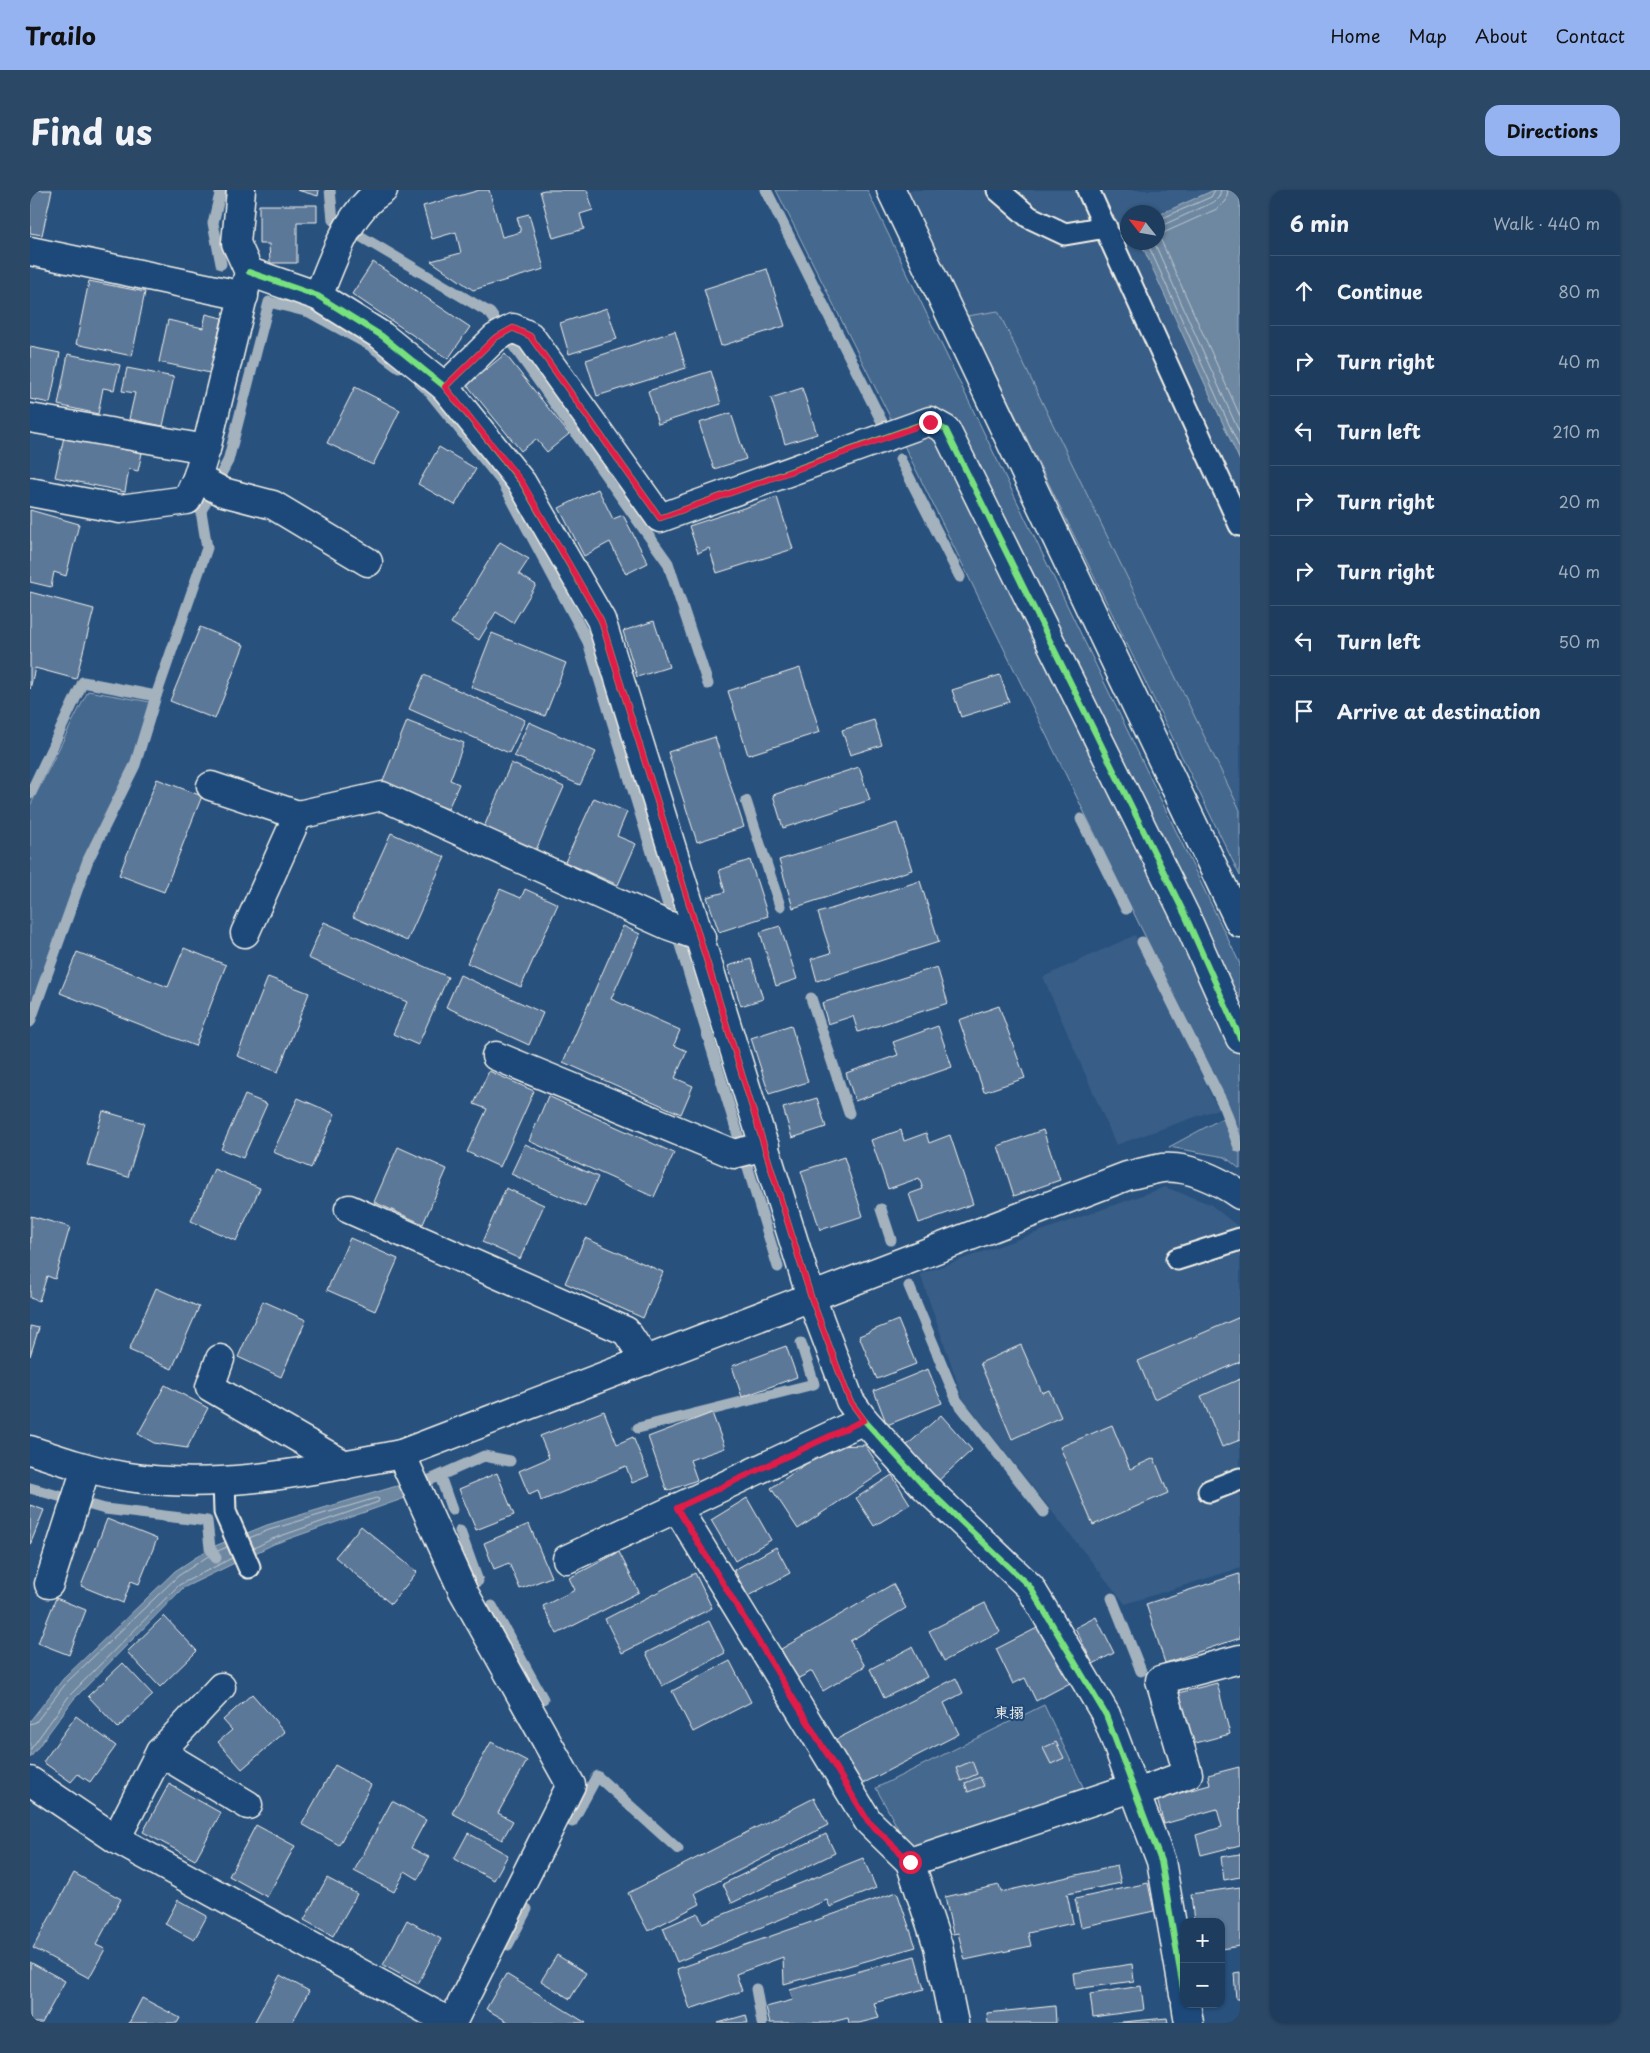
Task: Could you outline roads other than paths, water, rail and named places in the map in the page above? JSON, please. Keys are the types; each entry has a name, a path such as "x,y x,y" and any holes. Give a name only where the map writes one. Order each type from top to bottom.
{"street":[{"path":"30,492 120,509 187,500 197,478 206,450 246,284 236,243 241,190"},
{"path":"318,296 348,230 372,196 383,190"},
{"path":"891,190 1240,922"},
{"path":"30,251 318,296 382,336 445,387 522,482 601,620 701,937 811,1297 850,1401 864,1420 923,1486 1030,1587 1106,1715 1161,1861 1180,1971"},
{"path":"445,387 504,333 530,336 660,518 930,422 946,430 1182,908 1240,1038"},
{"path":"30,418 206,450"},
{"path":"197,478 223,492 273,505 368,562"},
{"path":"211,786 298,815 382,796 667,925 701,937"},
{"path":"245,933 298,815"},
{"path":"496,1056 734,1154 765,1146"},
{"path":"30,1450 82,1479 123,1476 163,1480 224,1480 281,1476 344,1464 406,1465 646,1361 1127,1176 1164,1168 1197,1172 1227,1186 1240,1196"},
{"path":"349,1210 626,1331 646,1361"},
{"path":"220,1359 210,1387 344,1464"},
{"path":"567,1559 864,1420"},
{"path":"30,1780 116,1839 452,2023 571,1785 463,1591 406,1465"},
{"path":"49,1584 82,1479"},
{"path":"677,1508 868,1821 910,1862 938,1946 954,2023"},
{"path":"910,1862 1134,1787 1145,1790 1188,1774 1160,1680 1240,1659"},
{"path":"116,1839 160,1752 221,1687"},
{"path":"160,1752 248,1805"},
{"path":"1187,2008 1189,2023"}],"lane":[{"path":"998,190 1029,217 1066,234 1106,227"},
{"path":"1088,190 1240,525"},
{"path":"1177,1259 1240,1239"},
{"path":"1210,1491 1240,1479"},
{"path":"224,1480 225,1512 249,1567"}],"water":[{"path":"1214,190 1240,190 1240,461 1144,250 1165,250 1165,212"},
{"path":"400,1485 405,1498 274,1544 183,1588 73,1700 30,1758 30,1721 63,1679 175,1571 210,1548 267,1525"}],"waterway":[{"path":"221,190 213,223 221,264"},
{"path":"330,190 333,220 490,313 668,563 708,684"},
{"path":"766,190 882,422"},
{"path":"30,794 83,682 156,696 207,548 201,511 228,461 269,302 309,312 371,346 399,367"},
{"path":"420,383 427,389 503,483 588,642 778,1267"},
{"path":"900,459 960,577"},
{"path":"30,1022 88,860 135,765 156,696"},
{"path":"746,801 780,906"},
{"path":"1081,819 1126,909"},
{"path":"1142,942 1222,1102 1239,1147"},
{"path":"811,998 849,1113"},
{"path":"881,1209 891,1240"},
{"path":"909,1286 957,1401 1044,1512"},
{"path":"638,1428 814,1384 801,1343"},
{"path":"414,1487 484,1456 510,1461"},
{"path":"440,1476 452,1510"},
{"path":"30,1488 105,1509 207,1521 210,1548 216,1558"},
{"path":"460,1531 478,1581"},
{"path":"1112,1598 1141,1671"},
{"path":"492,1606 543,1699"},
{"path":"572,1822 597,1776 678,1849"},
{"path":"508,1945 527,1909"},
{"path":"756,1989 762,2023"}],"district":[{"name":"東搦","path":"1009,1713"}]}
